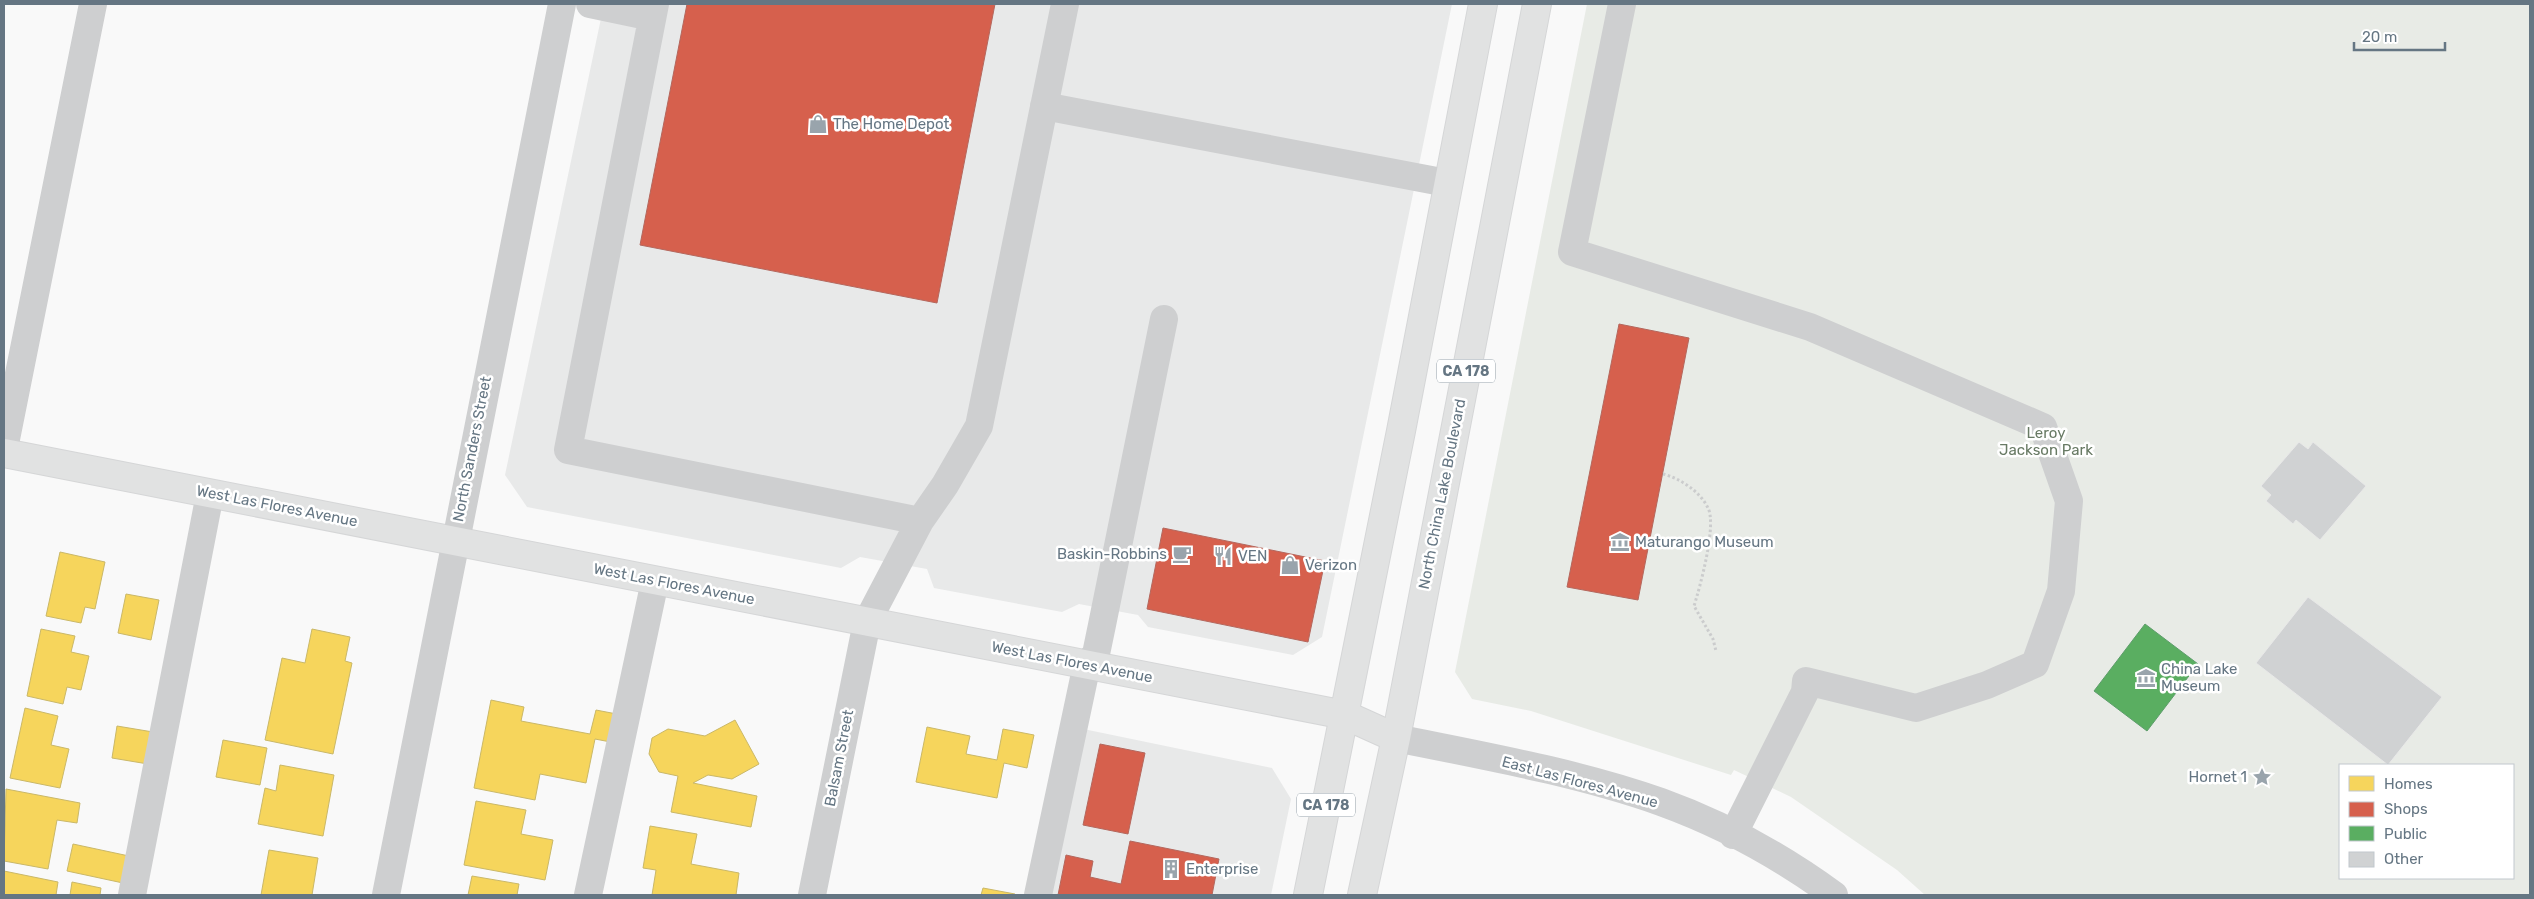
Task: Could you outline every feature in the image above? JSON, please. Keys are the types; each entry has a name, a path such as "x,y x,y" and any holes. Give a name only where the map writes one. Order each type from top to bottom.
{"main road":[{"name":"CA 178","path":"1308,895 1345,715 1483,4"},
{"name":"North China Lake Boulevard","path":"1362,895 1396,738 1534,10"},
{"name":"West Las Flores Avenue","path":"4,453 1345,715 1396,738"}],"street":[{"path":"4,449 93,4"},
{"name":"North Sanders Street","path":"386,895 454,540 562,4"},
{"path":"590,4 654,10 568,450 920,521"},
{"name":"Balsam Street","path":"812,895 867,622 920,521 945,485 979,426 1065,4"},
{"path":"1622,4 1572,252 1810,327 2044,427 2069,501 2061,591 2035,664 1987,685 1916,708 1806,681 1805,692 1733,834"},
{"path":"1044,106 1448,183"},
{"path":"1038,895 1087,664 1096,654 1164,319"},
{"path":"132,895 210,494"},
{"path":"588,895 655,581"},
{"name":"East Las Flores Avenue","path":"1396,738 1603,784 1660,802 1733,834 1811,878 1834,895"}],"path":[{"path":"1663,474 1673,476 1693,490 1709,508 1710,540 1694,606 1713,639 1716,651"}],"shaded area":[{"path":"604,4 1452,4 1322,637 1293,655 1148,627 1138,615 1079,604 1062,612 934,588 927,569 860,557 841,568 527,507 505,475"},
{"path":"1064,725 1272,768 1291,799 1271,895 1029,895"}],"green space":[{"name":"Leroy Jackson Park","path":"1587,4 2530,4 2530,895 1925,895 1897,870 1791,797 1734,770 1731,775 1531,711 1472,699 1455,672"}],"building: Homes":[{"path":"60,552 105,562 95,609 85,607 81,623 46,616"},
{"path":"126,594 159,600 151,640 118,633"},
{"path":"41,629 75,636 71,652 89,656 81,690 67,687 63,704 27,696"},
{"path":"312,629 350,637 345,661 352,663 333,754 265,740 282,658 305,663"},
{"path":"491,700 524,707 521,721 590,734 596,710 627,716 621,744 595,739 586,783 540,774 535,800 474,788"},
{"path":"25,708 58,716 51,745 69,749 60,788 10,778"},
{"path":"735,720 759,764 732,779 708,775 693,783 757,796 751,827 671,812 678,776 659,772 649,754 652,738 668,729 705,736"},
{"path":"117,726 153,732 148,764 112,758"},
{"path":"927,727 970,736 966,754 997,760 1003,729 1034,735 1027,768 1004,763 997,798 916,782"},
{"path":"223,740 267,748 260,785 216,777"},
{"path":"280,765 334,775 323,836 258,824 265,788 276,791"},
{"path":"6,789 80,803 77,823 57,820 48,869 4,861"},
{"path":"476,801 526,810 521,834 553,840 545,880 464,865"},
{"path":"650,826 697,834 691,864 739,873 736,895 652,895 656,870 643,868"},
{"path":"73,844 129,856 123,883 67,871"},
{"path":"269,850 318,858 312,895 261,895"},
{"path":"4,871 58,882 56,895 4,895"},
{"path":"472,876 519,884 517,895 468,895"},
{"path":"72,882 101,888 100,895 70,895"},
{"path":"983,888 1015,894 1015,895 981,895"}],"building: Shops":[{"name":"The Home Depot","path":"687,4 995,4 937,303 640,245"},
{"path":"1619,324 1689,338 1638,600 1567,587"},
{"path":"1163,528 1325,561 1308,642 1147,609"},
{"path":"1100,744 1145,753 1128,834 1083,825"},
{"name":"Enterprise","path":"1130,841 1219,859 1212,895 1058,895 1066,855 1093,861 1090,877 1121,884"}],"building: Public":[{"name":"China Lake Museum","path":"2145,624 2198,664 2147,731 2094,691"}],"building: Other":[{"path":"2299,442 2308,449 2313,442 2366,486 2320,540 2296,520 2293,524 2266,501 2271,495 2261,486"},
{"path":"2308,597 2442,697 2389,764 2387,764 2256,663"}],"place":[{"name":"The Home Depot","path":"818,124"},
{"name":"Maturango Museum","path":"1620,542"},
{"name":"Baskin-Robbins","path":"1182,554"},
{"name":"VEN","path":"1223,556"},
{"name":"Verizon","path":"1290,565"},
{"name":"China Lake Museum","path":"2146,678"},
{"name":"Hornet 1","path":"2262,777"},
{"name":"Enterprise","path":"1171,869"}]}
